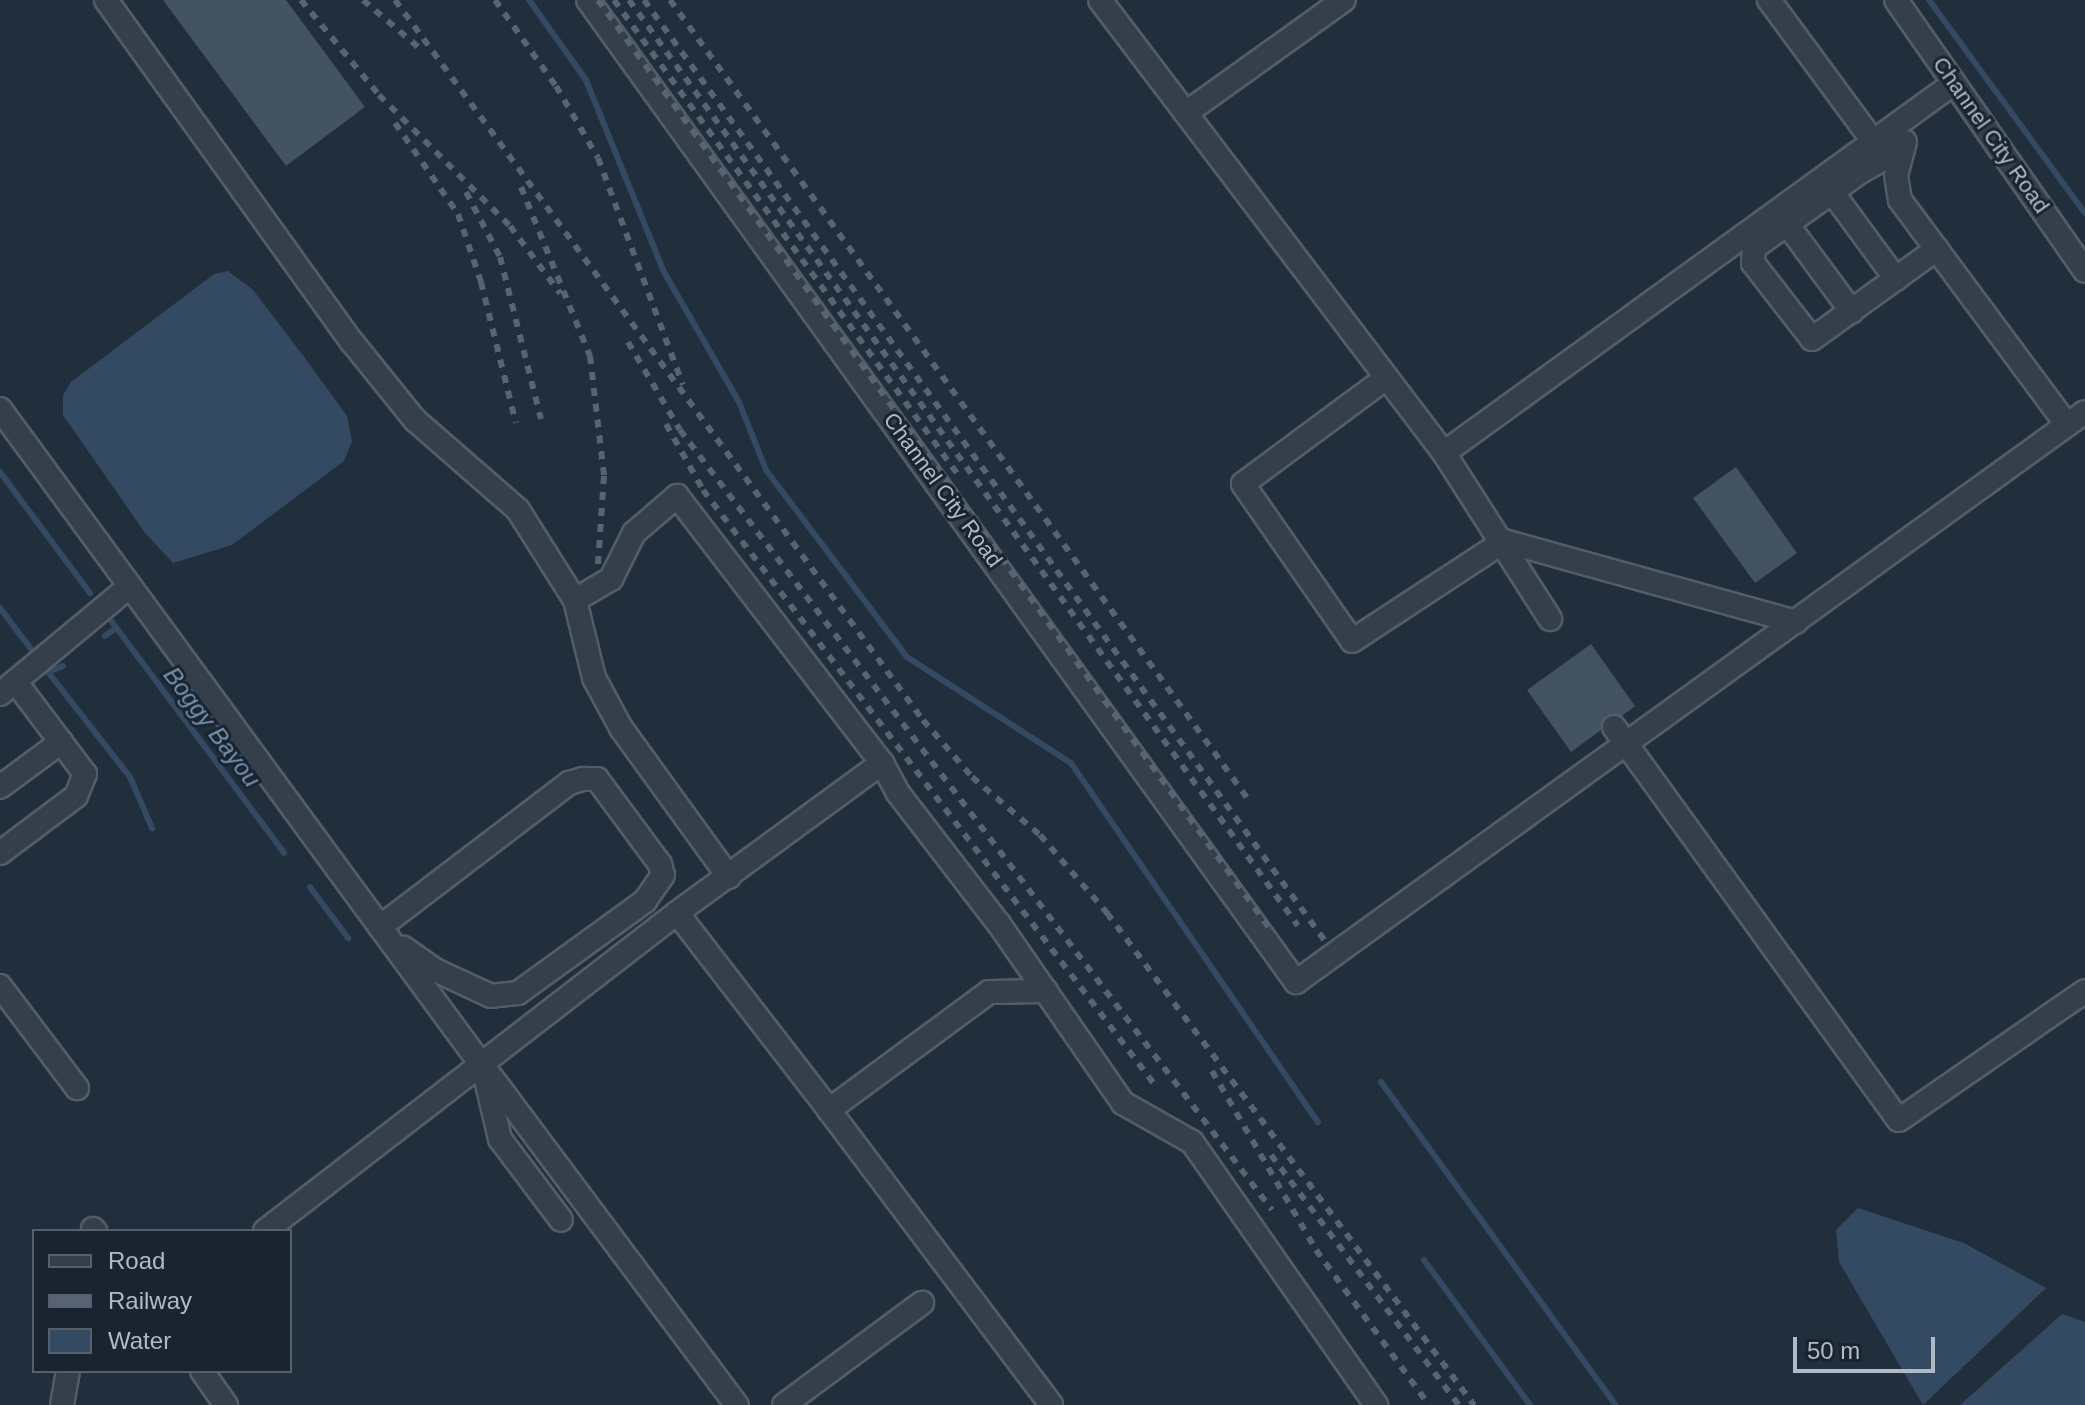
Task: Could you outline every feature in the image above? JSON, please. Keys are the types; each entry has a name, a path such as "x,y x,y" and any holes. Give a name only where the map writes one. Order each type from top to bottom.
{"lane":[{"path":"106,0 352,342 415,420 518,510 575,600 594,678 621,728 729,877"},
{"name":"Channel City Road","path":"588,0 1296,982 1627,748"},
{"path":"1100,0 1444,453 1504,541 1550,619"},
{"path":"1186,113 1344,0"},
{"path":"1769,0 1873,141"},
{"name":"Channel City Road","path":"1896,0 2085,271"},
{"path":"1444,453 1954,83"},
{"path":"1627,748 2076,418 1900,200 1896,175 1917,109"},
{"path":"1903,148 1832,192 1754,248 1753,263 1808,338 1817,338 1937,249"},
{"path":"1832,192 1896,279"},
{"path":"1787,224 1852,312"},
{"path":"1386,378 1243,484 1352,641 1504,541 1796,622"},
{"path":"0,409 383,924 483,1067 737,1405"},
{"path":"575,600 611,579 634,533 677,496 882,763 898,793 1046,991 1123,1103 1192,1142 1376,1405"},
{"path":"0,853 76,796 85,774 61,742 7,688 130,586"},
{"path":"1614,727 1899,1120 2085,991"},
{"path":"0,787 61,742"},
{"path":"268,1229 483,1067 677,913 882,763"},
{"path":"583,779 597,779 660,864 658,881 645,901 518,993 491,996 435,970 405,950 383,924 569,783 583,779"},
{"path":"658,881 700,897"},
{"path":"677,913 1051,1405"},
{"path":"0,986 77,1088"},
{"path":"829,1110 989,992 1046,991"},
{"path":"483,1067 500,1139 561,1220"},
{"path":"784,1405 955,1278"},
{"path":"62,1405 68,1373"},
{"path":"203,1373 226,1405"}],"water":[{"path":"228,271 253,290 302,354 347,416 352,441 344,461 232,545 173,563 145,533 63,415 63,395 71,382 214,274"},
{"path":"1858,1208 1964,1243 2046,1288 1923,1405 1839,1262 1836,1230"},
{"path":"2062,1314 2085,1322 2085,1405 1960,1405"}],"building":[{"path":"163,0 286,0 365,107 286,166"},
{"path":"1736,467 1797,553 1755,583 1693,498"},
{"path":"1591,644 1635,706 1622,716 1606,715 1601,730 1571,752 1527,690"}],"waterway":[{"path":"529,0 586,80 664,272 739,402 766,470 907,657 1071,763 1318,1122"},
{"path":"1929,0 2085,213"},
{"name":"Boggy Bayou","path":"0,472 90,593"},
{"path":"0,608 34,653"},
{"name":"Boggy Bayou","path":"112,622 284,853"},
{"path":"105,636 116,628"},
{"path":"63,666 48,672 130,777 152,828"},
{"name":"Boggy Bayou","path":"310,887 348,938"},
{"path":"1381,1082 1616,1405"},
{"path":"1424,1260 1530,1405"}],"railway":[{"path":"301,0 379,95 510,226 560,293"},
{"path":"363,0 424,52"},
{"path":"395,0 923,720 972,777 1040,835 1107,913 1474,1405"},
{"path":"495,0 556,86 598,158 683,385"},
{"path":"598,0 1273,933"},
{"path":"614,0 961,479"},
{"path":"629,0 1298,926"},
{"path":"644,0 1327,944"},
{"path":"670,0 1248,799"},
{"path":"395,123 458,214 481,282 516,423"},
{"path":"521,187 590,356 604,476 598,565"},
{"path":"466,192 500,257 541,419"},
{"path":"628,342 680,430 1272,1210"},
{"path":"666,424 703,490 1158,1089"},
{"path":"1212,1071 1316,1250 1429,1405"},
{"path":"1271,1155 1459,1405"}]}
